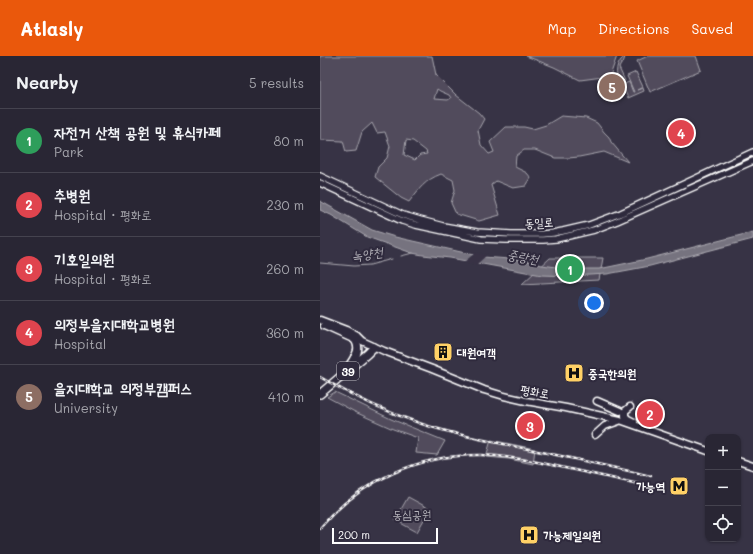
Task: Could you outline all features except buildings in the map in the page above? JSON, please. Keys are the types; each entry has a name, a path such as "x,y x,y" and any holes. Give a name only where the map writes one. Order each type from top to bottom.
{"main road":[{"name":"평화로","path":"320,320 357,336 358,340"},
{"name":"평화로","path":"320,324 384,352 484,390 526,401 572,409 620,420 705,449"},
{"path":"346,372 358,351 358,340"},
{"name":"39","path":"320,394 374,347"},
{"path":"597,401 620,411"},
{"path":"630,407 625,411 626,417 652,431"},
{"path":"596,435 606,426 620,420"},
{"path":"741,462 753,466"}],"street":[{"name":"동일로","path":"320,176 403,215 420,220 477,232 542,234 570,230 612,217 753,152"},
{"name":"동일로","path":"320,183 402,221 416,225 480,239 543,240 556,239 594,230 753,161"}],"green space":[{"path":"320,56 432,56 436,75 456,95 479,113 484,119 478,130 481,145 489,154 494,152 490,142 506,127 524,127 533,129 546,125 561,116 586,118 597,123 628,162 604,152 579,157 555,158 535,150 524,150 516,156 515,167 527,173 531,178 526,186 513,188 496,181 491,185 500,215 479,221 456,214 451,203 455,190 453,180 441,174 426,182 409,202 401,198 375,177 378,167 387,158 390,146 385,132 377,133 372,123 362,132 356,151 346,152 343,141 320,140","holes":["437,89 449,95 451,98 448,100 434,99","406,140 413,141 426,151 427,154 420,155 415,160 404,155"]},
{"path":"526,56 617,56 610,76 580,80 554,67"},
{"path":"625,56 623,63 619,68 625,81 620,83 617,76 617,69 618,65"},
{"path":"648,56 696,56 701,70 650,92 637,61"},
{"path":"636,72 643,87 637,90 643,88 644,91 628,98 622,85 629,82 634,92 627,76"},
{"path":"550,258 603,258 599,280 522,284"},
{"path":"335,392 391,419 445,441 437,455 416,453 418,438 393,429 355,412 327,397"},
{"path":"491,440 535,449 533,464 509,459 486,457"},
{"name":"동심공원","path":"408,497 430,509 417,532 395,520"}],"shaded area":[{"name":"중랑천","path":"320,201 372,230 395,237 483,257 523,260 542,265 570,269 599,269 647,259 753,232 753,239 650,266 607,274 571,276 542,275 450,258 412,253 367,237 320,210"}],"pier":[{"path":"475,253 487,255 476,265 464,262"}],"waterway":[{"name":"녹양천","path":"401,256 413,253"},
{"name":"녹양천","path":"320,263 354,266 370,265 392,259"}],"railway":[{"path":"320,377 344,391 382,409 449,432 651,476"},
{"path":"320,528 336,511 372,484 414,465 436,459 458,456 481,455 513,458 648,486"}],"place":[{"name":"을지대학교 의정부캠퍼스","path":"612,87"},
{"name":"의정부을지대학교병원","path":"681,133"},
{"name":"자전거 산책 공원 및 휴식카페","path":"570,269"},
{"name":"대원여객","path":"443,352"},
{"name":"중국한의원","path":"574,373"},
{"name":"추병원","path":"650,414"},
{"name":"기호일의원","path":"530,426"},
{"name":"가능역","path":"679,486"},
{"name":"가능제일의원","path":"529,535"}]}
